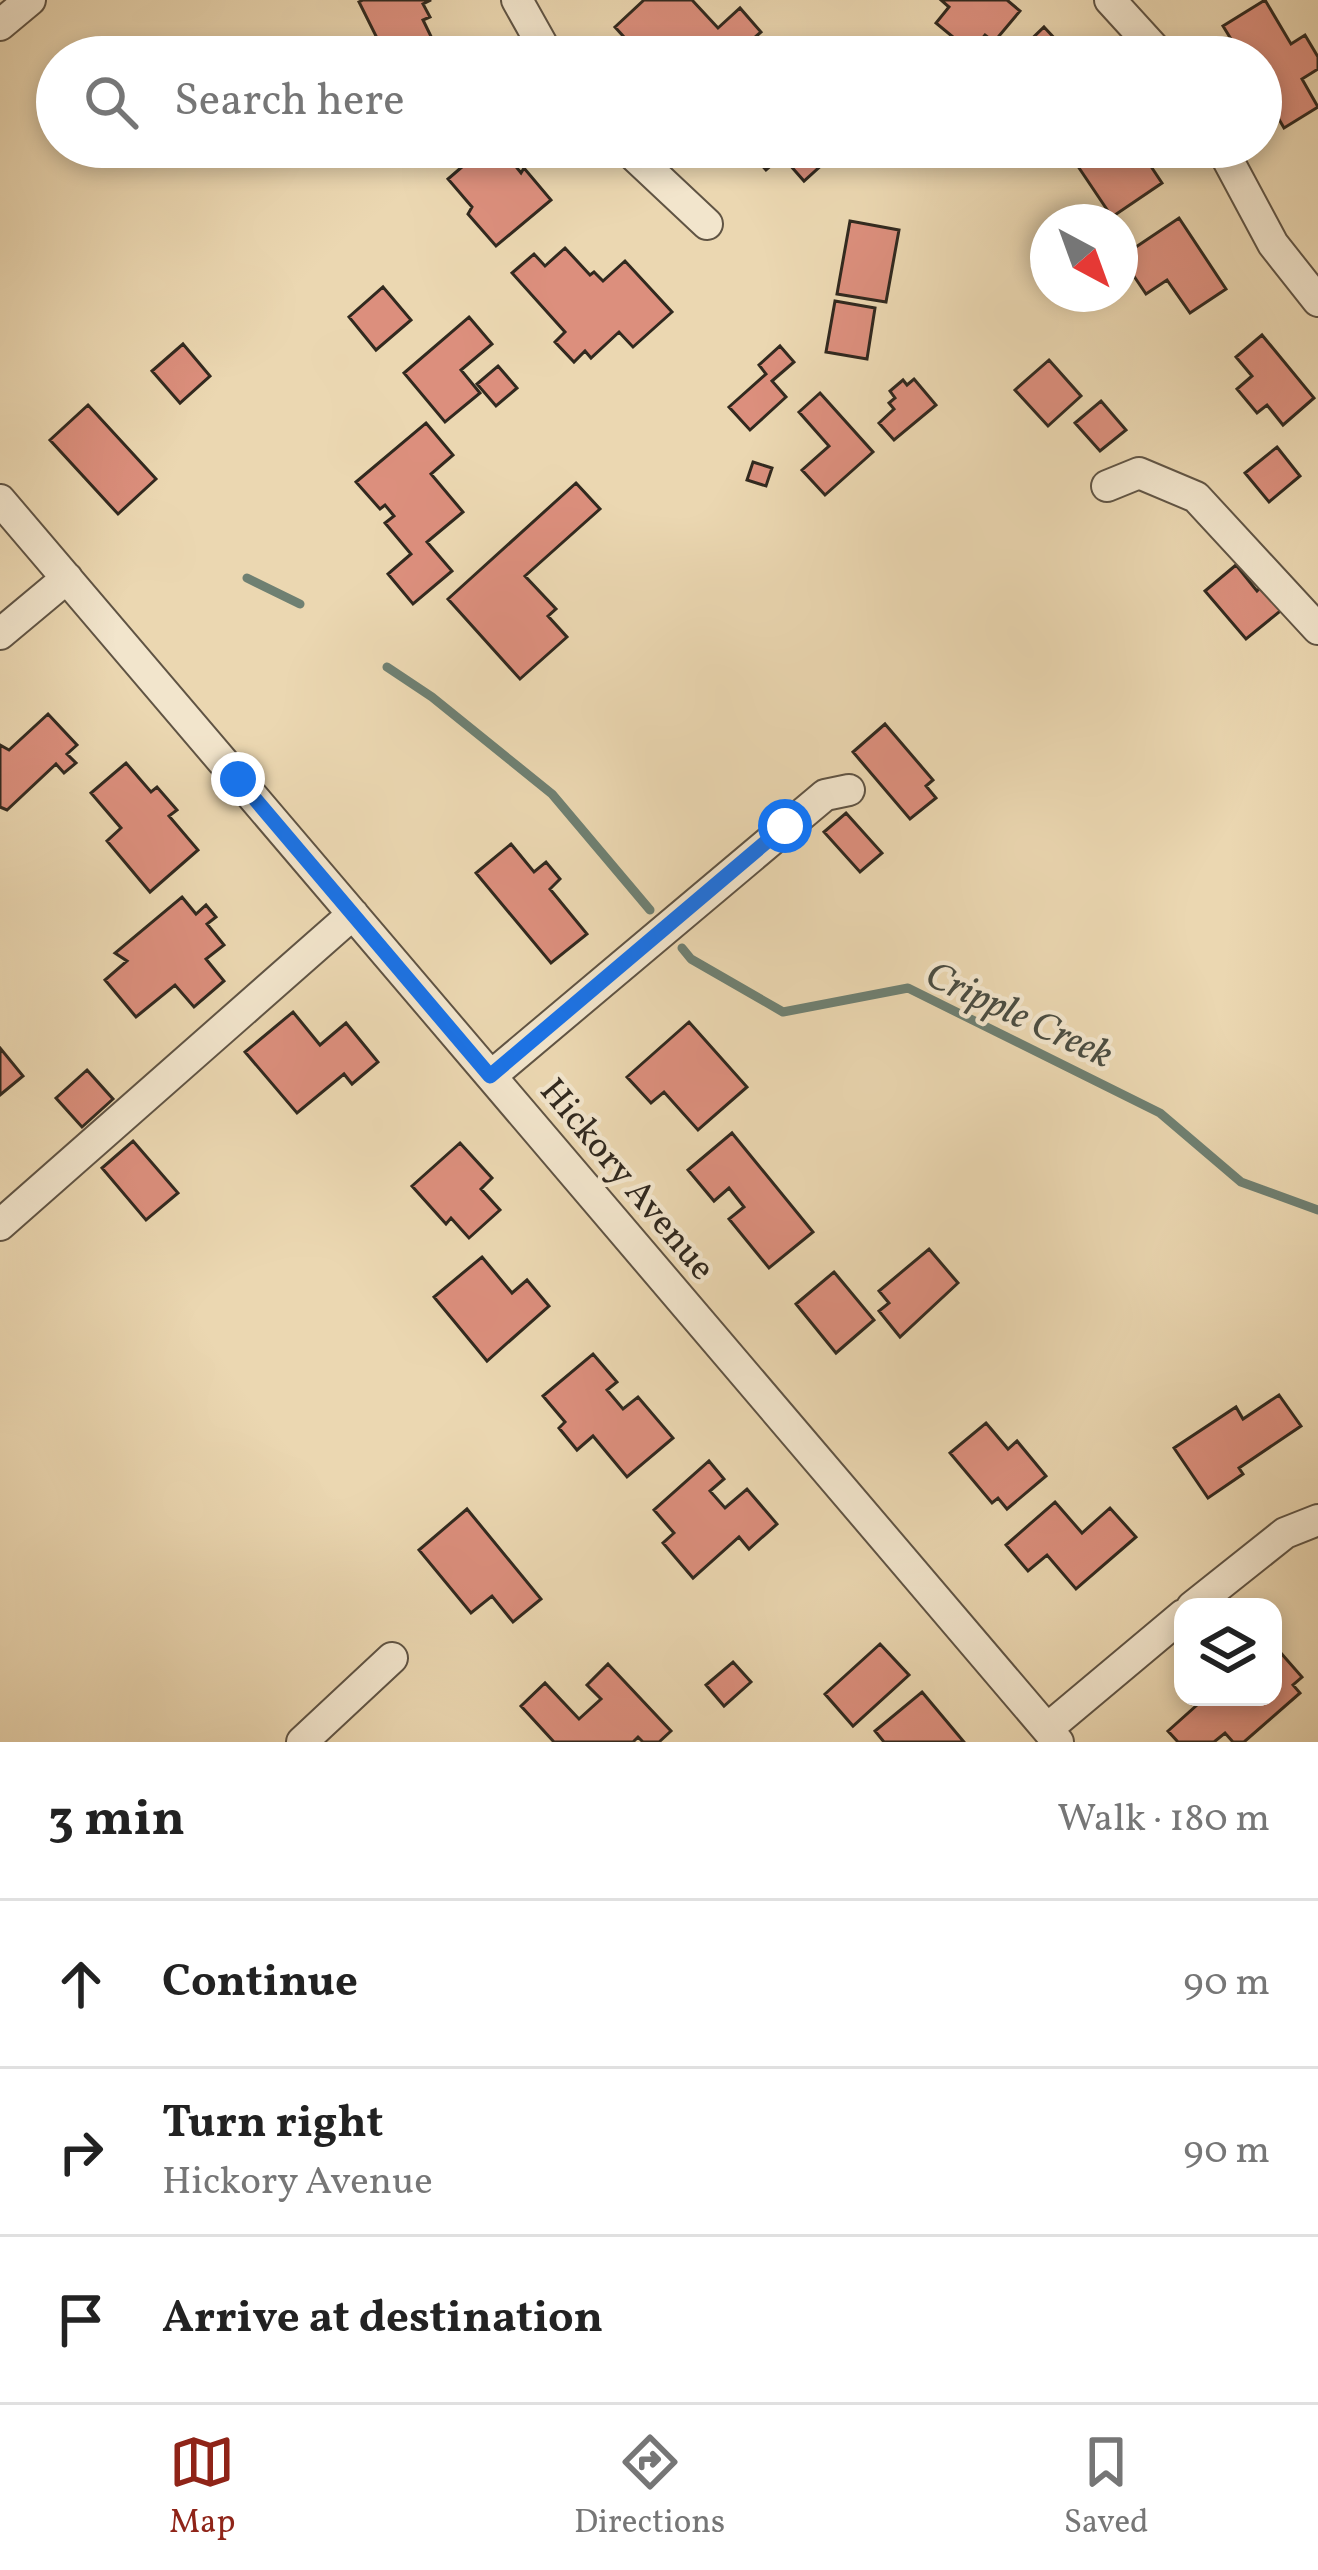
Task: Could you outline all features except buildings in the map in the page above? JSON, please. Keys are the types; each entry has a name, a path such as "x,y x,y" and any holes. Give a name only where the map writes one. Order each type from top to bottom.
{"street":[{"path":"0,26 30,0"},
{"path":"517,0 537,36"},
{"path":"1110,0 1143,36"},
{"path":"648,168 707,224"},
{"path":"1232,168 1273,244 1318,302"},
{"path":"1107,487 1139,473 1196,497 1318,629"},
{"name":"Hickory Avenue","path":"0,500 1052,1736"},
{"path":"0,634 67,578"},
{"path":"490,1076 825,794 849,790"},
{"path":"0,1225 353,914"},
{"path":"1203,1598 1270,1544 1318,1520"},
{"path":"1052,1736 1174,1623"},
{"path":"302,1742 392,1658"}],"waterway":[{"name":"Cripple Creek","path":"247,578 300,604"},
{"name":"Cripple Creek","path":"387,667 432,697 552,794 650,910"},
{"name":"Cripple Creek","path":"682,948 691,959 783,1012 908,988 1160,1113 1241,1182 1318,1210"}],"route":[{"path":"238,779 490,1076 785,826"}]}
